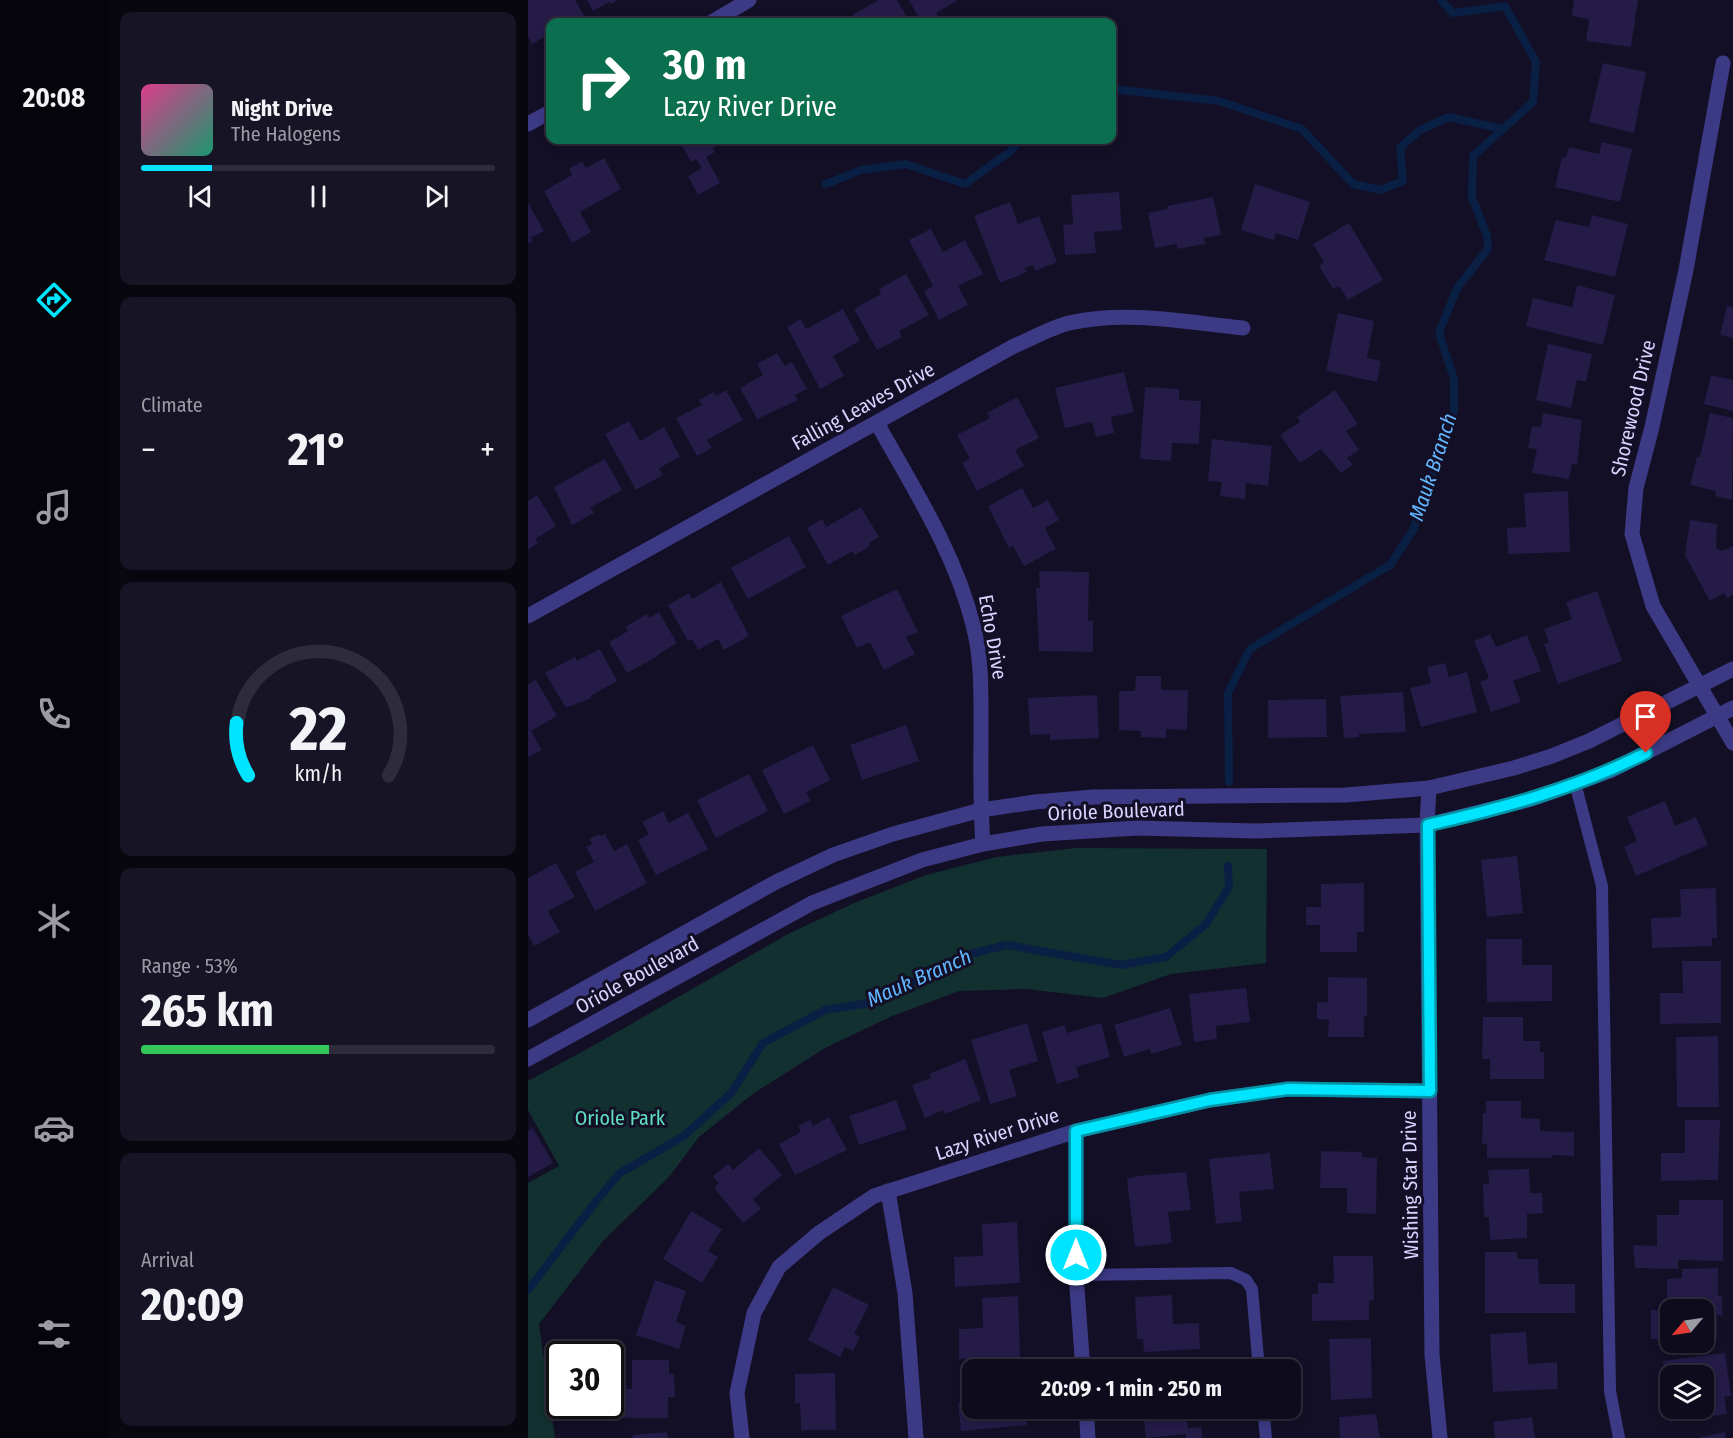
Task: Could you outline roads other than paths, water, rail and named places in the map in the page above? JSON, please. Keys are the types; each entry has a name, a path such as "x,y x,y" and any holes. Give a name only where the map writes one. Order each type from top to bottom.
{"street":[{"path":"719,18 750,0"},
{"name":"Shorewood Drive","path":"1723,63 1686,270 1652,427 1636,488 1632,534 1653,606 1733,743"},
{"path":"528,124 546,114"},
{"name":"Falling Leaves Drive","path":"528,616 1014,346 1067,324 1113,316 1146,317 1243,328"},
{"name":"Echo Drive","path":"877,423 940,536 961,582 974,627 981,682 983,844"},
{"name":"Oriole Boulevard","path":"528,1020 776,882 833,855 893,834 981,810 1093,797 1346,795 1429,788 1514,768 1552,756 1589,741 1733,669"},
{"name":"Oriole Boulevard","path":"528,1059 812,903 921,860 983,844 1042,834 1137,828 1256,831 1428,825 1532,799 1610,771 1733,708"},
{"name":"Wishing Star Drive","path":"1429,788 1432,1355 1440,1438"},
{"name":"Lazy River Drive","path":"742,1438 736,1393 754,1313 779,1267 819,1233 874,1196 1076,1131 1210,1100 1288,1089 1430,1091"},
{"path":"1076,1131 1076,1275 1082,1359"},
{"path":"888,1191 905,1293 916,1438"},
{"path":"1087,1419 1088,1438"}],"lane":[{"path":"1575,783 1602,886 1610,1391 1619,1438"},
{"path":"1076,1275 1231,1272 1246,1280 1252,1288 1258,1359"},
{"path":"1264,1419 1266,1438"}],"waterway":[{"name":"Mauk Branch","path":"1229,782 1228,693 1250,649 1390,565 1413,530 1454,411 1454,379 1439,333 1457,288 1488,249 1487,236 1472,197 1473,156 1533,102 1536,62 1505,6 1453,13 1441,0"},
{"path":"1116,89 1219,101 1302,129 1353,184 1380,190 1403,181 1400,148 1420,130 1449,117 1503,129"},
{"path":"826,184 861,170 906,164 965,184 1011,151 1016,144"},
{"name":"Mauk Branch","path":"528,1290 620,1173 684,1136 731,1093 763,1043 825,1010 876,1002 961,956 1007,945 1121,965 1166,957 1206,924 1229,887 1228,866"}],"park label":[{"name":"Oriole Park","path":"620,1118"}]}
